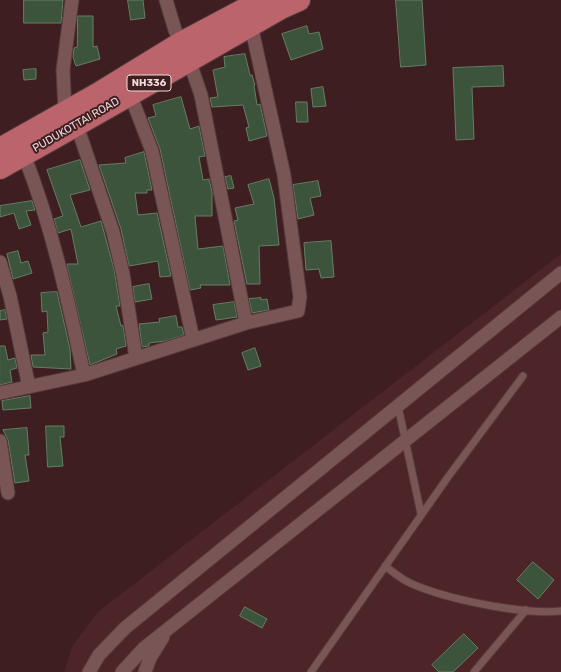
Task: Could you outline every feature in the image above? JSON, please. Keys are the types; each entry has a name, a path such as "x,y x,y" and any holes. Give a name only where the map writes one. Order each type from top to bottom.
{"highway":[{"name":"PUDUKOTTAI ROAD","path":"0,149 130,94 239,13 262,0"},
{"name":"PUDUKOTTAI ROAD","path":"239,13 281,8 299,0"},
{"name":"PUDUKOTTAI ROAD","path":"0,168 24,155 71,119 185,52"}],"street":[{"path":"72,0 63,70 71,119 113,232 123,274 136,358"},
{"path":"166,0 168,10 201,95 246,323"},
{"path":"0,393 84,375 246,323 298,311 300,297 284,175 239,13"},
{"path":"130,94 152,151 193,339"},
{"path":"24,155 35,184 58,260 84,375"},
{"path":"0,262 10,296 29,387"},
{"path":"89,672 99,655 125,628 561,273"},
{"path":"122,672 144,648 561,317"},
{"path":"0,441 8,493"},
{"path":"145,672 150,658 159,642 179,620"}],"lane":[{"path":"310,672 421,514 523,376"},
{"path":"398,406 421,514"},
{"path":"385,566 408,582 435,594 526,610 561,611"},
{"path":"474,672 526,610"}],"shaded area":[{"path":"561,254 561,672 64,672 73,645 98,612"}],"building":[{"path":"24,0 63,0 61,23 24,23"},
{"path":"128,0 143,0 145,18 131,20"},
{"path":"396,0 422,0 426,65 401,67"},
{"path":"78,16 93,16 93,47 97,46 100,59 76,66 73,57 74,48 77,47"},
{"path":"307,26 309,34 319,32 323,49 291,60 282,34"},
{"path":"245,54 250,75 252,75 255,85 257,105 260,104 267,136 249,141 246,128 249,127 243,105 212,107 210,98 218,97 213,70 225,67 224,57"},
{"path":"503,66 504,86 472,87 474,139 456,140 453,68"},
{"path":"36,69 36,79 24,80 23,70"},
{"path":"323,87 326,106 313,107 311,89"},
{"path":"181,97 190,129 199,126 205,156 199,157 203,180 209,179 212,192 212,216 195,216 198,249 223,246 230,285 200,285 201,288 190,290 160,149 148,118 156,116 153,105"},
{"path":"296,102 307,102 308,122 297,122"},
{"path":"144,152 152,190 147,190 147,193 135,193 138,215 157,213 171,276 160,277 158,261 129,266 121,229 99,165 126,163 125,158"},
{"path":"80,160 90,190 70,195 81,227 101,221 114,269 120,306 116,306 121,326 123,325 126,346 116,349 117,354 90,365 67,266 67,264 78,264 71,229 58,233 54,219 63,216 47,170"},
{"path":"231,176 234,188 228,189 225,177"},
{"path":"269,179 274,198 279,245 259,246 260,284 247,284 234,221 238,220 235,208 254,204 248,185"},
{"path":"318,181 321,196 310,198 314,215 298,219 293,185"},
{"path":"32,201 35,210 26,211 31,225 19,229 14,213 0,217 0,206"},
{"path":"331,241 334,277 321,278 319,269 306,270 304,243"},
{"path":"18,251 21,263 28,261 32,273 13,279 7,254"},
{"path":"149,284 152,299 135,302 133,287"},
{"path":"57,292 70,349 71,369 33,367 31,355 45,355 43,333 48,332 47,311 42,312 41,293"},
{"path":"261,298 261,300 267,299 269,310 252,313 249,299"},
{"path":"234,302 237,317 216,320 213,305"},
{"path":"5,310 7,319 0,320 0,311"},
{"path":"176,316 178,327 182,327 184,335 165,341 149,343 149,346 142,347 139,324 160,322 159,319"},
{"path":"0,346 5,346 8,360 15,358 17,368 10,370 12,382 0,385"},
{"path":"255,348 261,366 248,370 242,353"},
{"path":"30,396 31,408 3,410 2,401"},
{"path":"46,426 64,426 64,437 60,437 63,466 48,467"},
{"path":"27,428 29,455 25,455 29,481 15,483 8,440 3,430"},
{"path":"533,562 554,580 538,599 517,580"},
{"path":"245,607 267,619 262,628 240,616"},
{"path":"464,634 478,648 453,672 439,672 432,665"}]}
